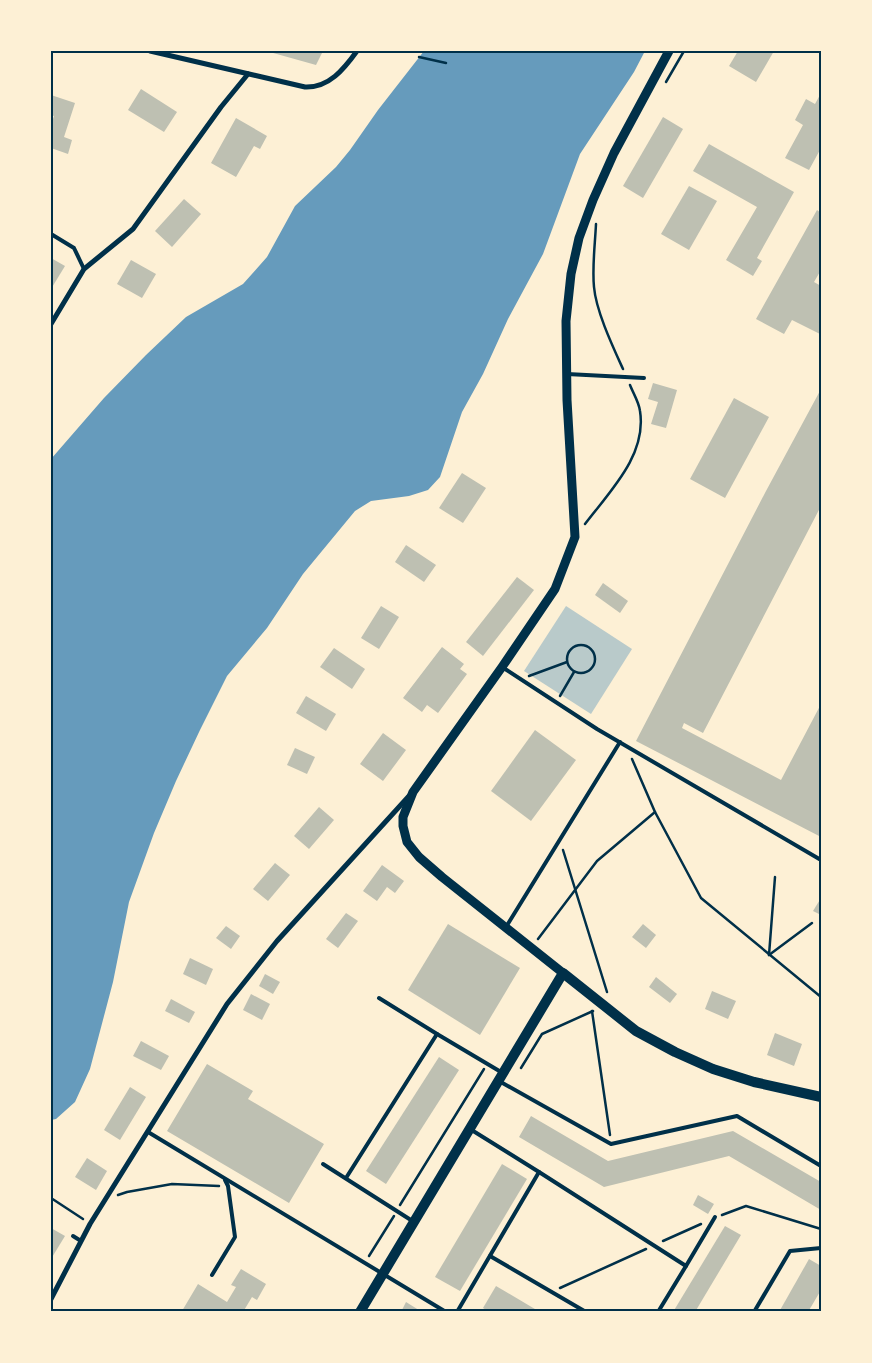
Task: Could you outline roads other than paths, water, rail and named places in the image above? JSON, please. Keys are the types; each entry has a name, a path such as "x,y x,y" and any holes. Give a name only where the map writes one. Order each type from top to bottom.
{"main road":[{"path":"360,1312 563,973 636,1031 675,1052 713,1069 754,1082 821,1097"}],"street":[{"path":"150,51 314,88 330,80 347,65 357,51"},
{"path":"51,1298 90,1224 227,1004 277,941 413,792 555,589 575,537 567,400 566,321 571,274 579,238 593,200 614,153 669,51"},
{"path":"51,324 84,269 133,229 221,106 248,74"},
{"path":"413,792 403,817 403,826 407,842 419,857 563,973"}],"lane":[{"path":"51,234 74,248 84,269"},
{"path":"567,374 644,378"},
{"path":"502,667 626,746 821,860"},
{"path":"506,927 620,742"},
{"path":"379,998 487,1064 501,1077 611,1144 737,1116 821,1166"},
{"path":"346,1178 437,1034"},
{"path":"470,1129 686,1266"},
{"path":"148,1132 439,1310 446,1312"},
{"path":"322,1164 414,1222"},
{"path":"457,1312 539,1172"},
{"path":"212,1275 235,1237 228,1186 225,1179"},
{"path":"658,1312 715,1217"},
{"path":"73,1236 81,1241"},
{"path":"754,1312 790,1251 821,1248"},
{"path":"490,1256 586,1312"}],"water":[{"path":"424,51 645,51 634,72 580,154 543,254 462,412 440,477 428,490 409,496 371,501 355,511 303,574 267,628 227,676 176,781 154,833 129,902 113,982 90,1069 75,1102 56,1119 51,1120 51,459 104,398 186,317 243,284 267,257 295,206 336,167"}]}
